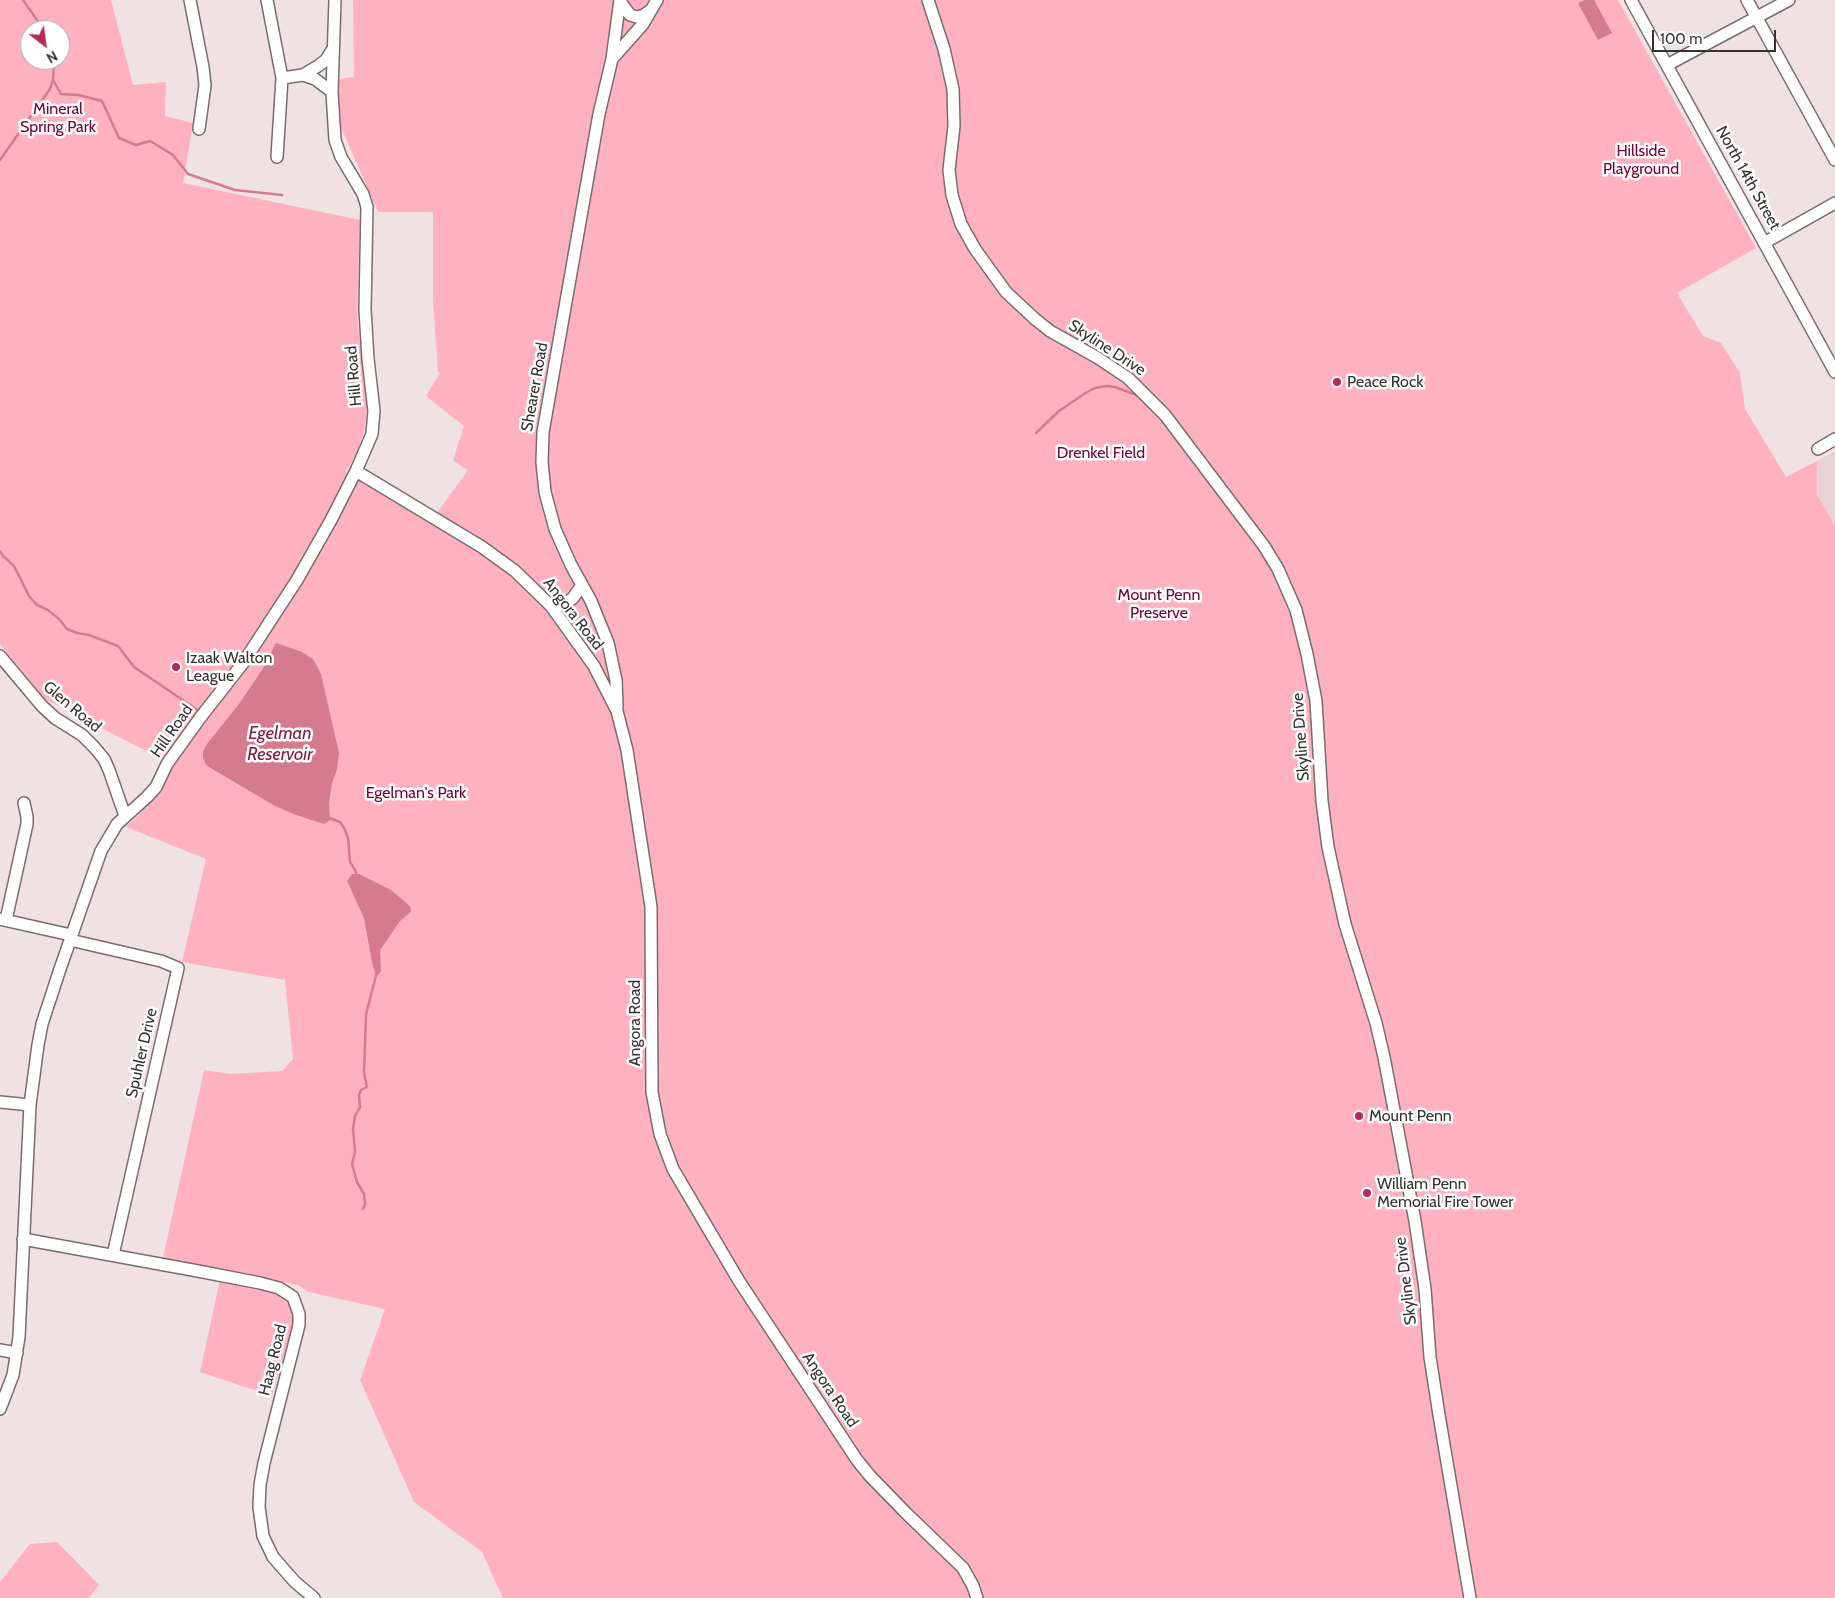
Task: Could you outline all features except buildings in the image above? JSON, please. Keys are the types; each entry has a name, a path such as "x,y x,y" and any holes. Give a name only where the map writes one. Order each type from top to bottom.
{"street":[{"path":"190,0 205,85 199,129"},
{"path":"267,0 282,78 277,157"},
{"name":"Hill Road","path":"0,1409 13,1375 20,1326 30,1105 38,1045 42,1024 101,851 117,824 147,797 156,786 167,764 243,663 297,580 331,520 372,434 374,419 365,309 367,207 363,194 338,152 334,132 332,50 335,0"},
{"path":"620,0 630,15 637,17 644,15 654,5"},
{"name":"Shearer Road","path":"617,711 616,680 608,643 592,601 562,546 549,510 543,477 542,442 598,114 612,59 620,0"},
{"name":"Skyline Drive","path":"928,0 944,49 953,89 954,126 949,170 952,196 961,224 975,249 1002,287 1034,319 1128,378 1165,414 1264,546 1278,569 1296,610 1308,654 1316,701 1322,801 1328,847 1347,931 1376,1023 1384,1057 1415,1221 1425,1289 1430,1356 1470,1598"},
{"name":"North 14th Street","path":"1631,0 1835,372"},
{"path":"1747,0 1835,160"},
{"path":"1668,66 1789,0"},
{"path":"612,59 643,24 654,5"},
{"path":"282,78 303,75 326,60 332,50"},
{"path":"303,75 315,79 332,92"},
{"path":"1764,242 1835,203"},
{"path":"1818,449 1835,439"},
{"name":"Angora Road","path":"356,471 497,558 526,581 551,606 586,654 617,711 627,750 651,907 652,1092 660,1134 673,1169 739,1281 800,1377 857,1460 906,1513 963,1568 977,1598"},
{"path":"551,606 566,603 578,592 582,585"},
{"name":"Glen Road","path":"0,656 42,706 55,718 82,735 104,759 113,778 125,816"},
{"path":"24,803 27,824 3,920 71,937"},
{"name":"Spuhler Drive","path":"71,937 161,961 178,968 113,1255"},
{"path":"0,1102 30,1105"},
{"name":"Haag Road","path":"23,1239 260,1283 278,1288 294,1297 299,1314 299,1325 264,1464 260,1485 259,1507 264,1536 273,1557 295,1582 314,1598"},
{"path":"0,1350 17,1353"}],"shaded area":[{"path":"1835,451 1835,525 1817,495 1817,461"}],"green space":[{"name":"Mount Penn Preserve","path":"0,0 111,0 133,85 166,82 165,116 193,123 183,183 360,220 357,317 367,407 365,428 357,452 346,472 431,521 467,470 453,460 464,426 426,396 440,373 438,372 433,300 433,212 378,212 341,127 338,79 354,77 353,0 1618,0 1756,248 1677,293 1703,336 1721,343 1740,373 1745,409 1786,477 1817,461 1817,495 1835,525 1835,1598 503,1598 482,1552 414,1502 360,1380 385,1309 309,1292 298,1285 163,1258 204,1070 231,1074 282,1071 293,1059 285,980 182,962 206,859 126,827 147,807 161,789 172,768 164,760 45,699 0,644"},
{"path":"220,1280 269,1289 288,1300 292,1308 292,1326 272,1396 200,1372"},
{"path":"57,1542 99,1585 89,1598 0,1598 0,1582 30,1544"}],"water":[{"path":"1585,0 1594,0 1612,33 1598,40 1578,3"},
{"name":"Egelman Reservoir","path":"276,643 302,652 313,659 321,674 339,753 329,803 330,820 324,824 275,806 206,765 203,758 203,752 207,744 239,704 262,670"},
{"path":"352,874 359,874 391,890 410,906 411,912 400,921 380,950 381,971 378,975 375,973 372,962 364,918 347,881"}],"waterway":[{"path":"23,0 37,20"},
{"path":"0,160 50,89 54,70"},
{"path":"53,80 61,94 79,95 102,101 119,138 136,145 150,141 173,155 188,174 235,190 282,195"},
{"path":"1036,433 1059,411 1095,388 1115,387 1139,396"},
{"path":"0,551 14,566 29,596 37,605 48,610 67,629 118,646 134,667 199,711"},
{"path":"329,818 340,822 344,828 348,838 350,862 357,876"},
{"path":"363,1209 365,1204 364,1194 357,1182 352,1164 355,1152 353,1129 355,1116 360,1107 359,1095 361,1090 367,1087 364,1073 366,1014 377,972"}],"place":[{"name":"Peace Rock","path":"1337,382"},
{"name":"Izaak Walton League","path":"176,667"},
{"name":"Mount Penn","path":"1359,1116"},
{"name":"William Penn Memorial Fire Tower","path":"1367,1193"}],"park label":[{"name":"Mineral Spring Park","path":"58,118"},
{"name":"Hillside Playground","path":"1641,160"},
{"name":"Drenkel Field","path":"1101,453"},
{"name":"Egelman's Park","path":"416,793"}]}
